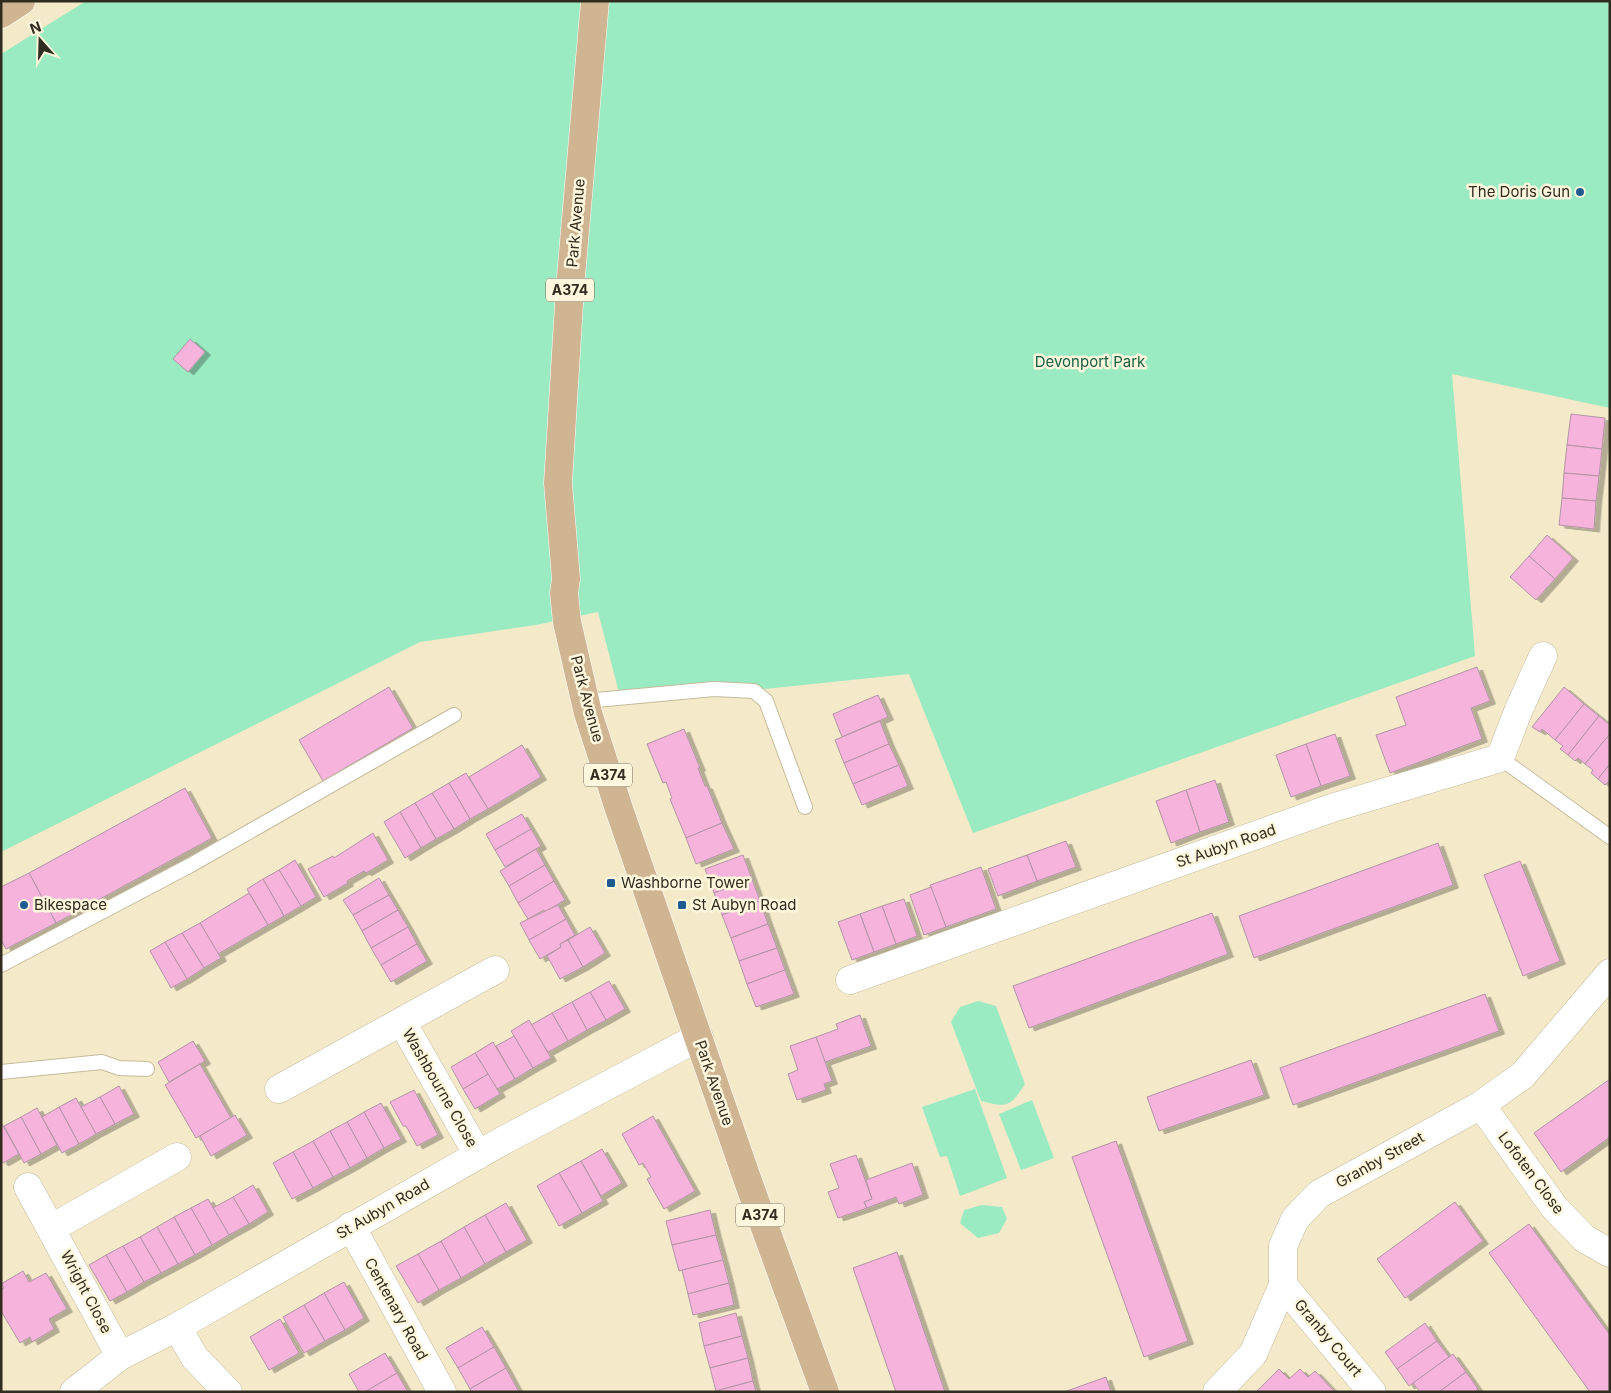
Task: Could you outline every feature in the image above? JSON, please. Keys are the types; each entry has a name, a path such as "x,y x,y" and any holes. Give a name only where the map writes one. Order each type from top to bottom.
{"main road":[{"path":"1,14 21,1"},
{"name":"Park Avenue","path":"595,1 570,288 558,483 566,579 564,593 567,622 585,701 619,809 749,1184 824,1392"}],"street":[{"path":"1500,758 1519,709 1543,656"},
{"name":"St Aubyn Road","path":"850,980 1332,808 1500,758"},
{"name":"Washbourne Close","path":"279,1089 495,970"},
{"name":"Granby Street","path":"1217,1392 1253,1354 1283,1285 1283,1246 1295,1219 1319,1194 1481,1105 1523,1075 1609,975"},
{"name":"Washbourne Close","path":"402,1022 478,1155"},
{"name":"St Aubyn Road","path":"74,1392 120,1356 177,1326 478,1155 698,1037"},
{"name":"Lofoten Close","path":"1481,1105 1554,1207 1584,1239 1610,1253"},
{"path":"52,1228 177,1157"},
{"name":"Wright Close","path":"28,1186 120,1356"},
{"name":"Centenary Road","path":"351,1226 442,1392"},
{"name":"Granby Court","path":"1283,1285 1372,1392"},
{"path":"177,1326 195,1358 228,1392"}],"lane":[{"path":"585,701 714,689 754,692 766,701 805,808"},
{"path":"1,965 189,866 454,715"},
{"path":"1500,758 1610,837"},
{"path":"1,1072 102,1062 119,1068 147,1068"}],"green space":[{"name":"Devonport Park","path":"86,1 1610,1 1610,408 1452,374 1475,656 973,833 909,674 622,704 598,612 536,625 420,642 1,852 1,54"},
{"path":"978,1001 996,1006 1025,1084 1007,1104 997,1105 981,1101 951,1022 960,1007"},
{"path":"975,1089 1007,1178 960,1196 947,1156 940,1157 922,1107"},
{"path":"1032,1100 1054,1158 1021,1170 999,1114"},
{"path":"982,1205 1002,1207 1007,1219 999,1233 978,1238 960,1223 964,1210"}],"building":[{"path":"190,339 205,352 188,372 173,359"},
{"path":"1571,414 1605,418 1602,449 1567,445"},
{"path":"1567,445 1602,449 1599,476 1564,473"},
{"path":"1564,473 1599,476 1596,501 1562,498"},
{"path":"1562,498 1596,501 1594,529 1559,525"},
{"path":"1547,535 1573,558 1555,579 1529,556"},
{"path":"1529,556 1555,579 1536,600 1510,577"},
{"path":"1477,667 1490,701 1471,708 1482,739 1390,773 1376,735 1406,725 1396,697"},
{"path":"389,687 413,728 323,781 299,740"},
{"path":"1564,687 1584,704 1555,740 1542,729 1540,732 1532,727"},
{"path":"878,695 888,717 842,737 833,714"},
{"path":"1584,704 1599,716 1568,755 1560,749 1563,746 1555,740"},
{"path":"1599,716 1610,725 1610,734 1585,764 1578,758 1575,761 1568,755"},
{"path":"880,721 889,744 844,763 835,740"},
{"path":"684,729 700,768 698,768 705,786 707,786 722,823 686,838 670,799 672,798 666,782 663,783 647,744"},
{"path":"1335,734 1350,776 1321,786 1306,744"},
{"path":"1610,734 1610,764 1598,779 1591,773 1593,770 1585,764"},
{"path":"889,744 899,765 853,784 844,763"},
{"path":"1306,744 1321,786 1291,797 1276,755"},
{"path":"522,745 541,777 488,809 469,777"},
{"path":"1610,764 1610,784 1608,782 1605,785 1598,779"},
{"path":"899,765 908,786 862,805 853,784"},
{"path":"466,773 488,809 470,819 449,783"},
{"path":"1215,780 1229,822 1200,832 1186,790"},
{"path":"449,783 470,819 454,829 432,793"},
{"path":"185,788 212,838 56,923 29,873"},
{"path":"1186,790 1200,832 1171,843 1156,801"},
{"path":"432,793 454,829 436,839 415,803"},
{"path":"415,803 436,839 421,848 400,812"},
{"path":"400,812 421,848 405,858 384,822"},
{"path":"522,814 531,829 495,850 486,834"},
{"path":"722,823 734,849 696,864 686,838"},
{"path":"531,829 541,846 505,867 495,850"},
{"path":"373,833 388,860 366,873 364,871 324,897 308,869 333,856 334,858"},
{"path":"1066,841 1076,867 1037,881 1027,855"},
{"path":"1438,843 1453,885 1254,958 1239,916"},
{"path":"536,849 545,865 509,886 500,871"},
{"path":"743,855 752,879 714,893 705,869"},
{"path":"1027,855 1037,881 998,896 988,869"},
{"path":"295,860 316,897 301,906 279,870"},
{"path":"1520,861 1560,961 1523,976 1484,875"},
{"path":"545,865 554,881 518,903 509,886"},
{"path":"981,867 996,909 946,927 930,885"},
{"path":"279,870 301,906 284,916 263,879"},
{"name":"Bikespace","path":"29,873 56,923 6,949 1,940 1,887"},
{"path":"379,878 389,895 353,915 343,900"},
{"path":"263,879 284,916 268,925 247,889"},
{"path":"752,879 760,901 722,915 714,893"},
{"path":"554,881 565,900 545,912 544,910 528,919 518,903"},
{"path":"931,887 946,927 924,935 910,895"},
{"path":"249,893 268,925 218,954 200,923"},
{"path":"389,895 398,910 362,931 353,915"},
{"path":"904,899 917,936 896,944 882,906"},
{"path":"760,901 768,924 731,938 722,915"},
{"path":"558,905 566,919 529,940 520,923"},
{"path":"882,906 896,944 874,952 860,914"},
{"path":"398,910 408,927 371,948 362,931"},
{"path":"1212,913 1228,954 1029,1028 1013,986"},
{"path":"860,914 874,952 852,960 838,922"},
{"path":"566,919 575,935 560,944 561,947 540,959 529,940"},
{"path":"200,923 221,958 204,968 182,933"},
{"path":"768,924 777,948 739,961 731,938"},
{"path":"408,927 417,944 381,965 371,948"},
{"path":"590,927 605,953 583,967 568,940"},
{"path":"182,933 204,968 187,979 165,942"},
{"path":"568,940 583,967 560,979 547,956 561,947 560,944"},
{"path":"165,942 187,979 171,988 150,951"},
{"path":"417,944 427,961 391,982 381,965"},
{"path":"777,948 785,970 747,984 739,961"},
{"path":"785,970 794,994 756,1007 747,984"},
{"path":"609,981 625,1009 606,1020 590,992"},
{"path":"590,992 606,1020 587,1030 572,1002"},
{"path":"1485,994 1499,1031 1293,1105 1280,1068"},
{"path":"572,1002 587,1030 568,1041 552,1013"},
{"path":"552,1013 568,1041 548,1052 531,1025"},
{"path":"860,1015 871,1046 825,1062 816,1037 838,1029 836,1024"},
{"path":"529,1020 551,1058 533,1068 511,1031"},
{"path":"514,1036 533,1068 515,1079 496,1046"},
{"path":"816,1037 832,1081 824,1084 826,1090 797,1100 788,1074 798,1070 790,1046"},
{"path":"193,1041 205,1061 169,1082 158,1062"},
{"path":"493,1042 515,1079 497,1089 475,1053"},
{"path":"475,1053 488,1074 463,1089 451,1067"},
{"path":"1251,1060 1264,1095 1159,1131 1147,1097"},
{"path":"200,1064 231,1118 196,1138 165,1085"},
{"path":"488,1074 500,1094 475,1109 463,1089"},
{"path":"1610,1079 1610,1137 1561,1172 1534,1133"},
{"path":"119,1086 134,1114 115,1124 100,1097"},
{"path":"414,1090 438,1135 417,1146 390,1102"},
{"path":"100,1097 115,1124 96,1134 81,1107"},
{"path":"76,1098 96,1134 79,1144 59,1107"},
{"path":"381,1103 401,1139 384,1148 364,1112"},
{"path":"59,1107 79,1144 62,1153 42,1117"},
{"path":"37,1108 57,1145 41,1154 21,1117"},
{"path":"364,1112 384,1148 367,1158 347,1122"},
{"path":"235,1115 247,1135 211,1156 200,1136"},
{"path":"653,1116 695,1191 664,1209 647,1179 651,1177 643,1163 639,1165 622,1134"},
{"path":"21,1117 41,1154 24,1163 4,1126"},
{"path":"1,1122 19,1154 3,1163 1,1161"},
{"path":"347,1122 367,1158 350,1168 330,1131"},
{"path":"330,1131 350,1168 333,1177 313,1141"},
{"path":"313,1141 333,1177 313,1188 293,1152"},
{"path":"1116,1141 1188,1341 1144,1357 1072,1157"},
{"path":"602,1149 622,1183 601,1196 581,1161"},
{"path":"293,1152 313,1188 292,1199 273,1163"},
{"path":"856,1155 872,1199 864,1202 867,1208 838,1218 828,1192 839,1188 830,1164"},
{"path":"581,1161 603,1201 582,1213 559,1173"},
{"path":"912,1163 923,1195 899,1204 896,1197 867,1208 864,1202 872,1199 866,1180"},
{"path":"559,1173 582,1213 559,1226 537,1186"},
{"path":"253,1185 268,1212 249,1224 233,1197"},
{"path":"233,1197 249,1224 229,1235 213,1208"},
{"path":"208,1199 229,1235 212,1245 191,1208"},
{"path":"1455,1202 1483,1241 1405,1298 1377,1259"},
{"path":"506,1203 527,1240 506,1252 485,1215"},
{"path":"191,1208 212,1245 195,1255 174,1217"},
{"path":"710,1210 716,1235 672,1245 666,1221"},
{"path":"485,1215 506,1252 485,1264 464,1227"},
{"path":"174,1217 195,1255 178,1264 157,1227"},
{"path":"1529,1224 1610,1335 1610,1392 1590,1392 1489,1253"},
{"path":"157,1227 178,1264 161,1273 140,1237"},
{"path":"464,1227 485,1264 461,1278 441,1241"},
{"path":"716,1235 723,1260 679,1271 672,1245"},
{"path":"140,1237 161,1273 144,1282 123,1246"},
{"path":"441,1241 461,1278 439,1290 418,1254"},
{"path":"123,1246 144,1282 127,1292 106,1255"},
{"path":"897,1252 945,1392 896,1392 853,1268"},
{"path":"418,1254 439,1290 418,1303 396,1266"},
{"path":"106,1255 127,1292 110,1301 89,1265"},
{"path":"723,1260 729,1283 688,1294 682,1270"},
{"path":"23,1271 29,1282 46,1273 67,1309 49,1319 54,1329 32,1342 30,1337 20,1343 1,1311 1,1290 4,1288 1,1284"},
{"path":"344,1282 364,1318 345,1330 324,1293"},
{"path":"729,1283 734,1305 693,1315 688,1294"},
{"path":"324,1293 345,1330 325,1341 304,1305"},
{"path":"304,1305 325,1341 304,1353 283,1317"},
{"path":"736,1313 742,1336 704,1346 699,1323"},
{"path":"280,1319 299,1353 269,1370 250,1337"},
{"path":"1425,1323 1437,1341 1397,1369 1385,1352"},
{"path":"482,1327 494,1347 458,1368 446,1348"},
{"path":"742,1336 748,1358 710,1368 704,1346"},
{"path":"1437,1341 1449,1357 1409,1386 1397,1369"},
{"path":"494,1347 506,1368 470,1389 458,1368"},
{"path":"385,1353 397,1373 365,1392 359,1392 349,1374"},
{"path":"1453,1354 1466,1372 1439,1392 1420,1392 1413,1383"},
{"path":"748,1358 753,1381 716,1391 710,1368"},
{"path":"506,1368 519,1392 471,1392 470,1389"},
{"path":"1279,1369 1289,1379 1300,1369 1308,1377 1315,1371 1335,1392 1256,1392"},
{"path":"1466,1372 1478,1389 1474,1392 1439,1392"},
{"path":"397,1373 408,1392 365,1392"},
{"path":"1106,1377 1111,1392 1064,1392"},
{"path":"753,1381 756,1392 716,1392 716,1391"}],"place":[{"name":"The Doris Gun","path":"1580,192"},
{"name":"Washborne Tower","path":"611,883"},
{"name":"Bikespace","path":"24,905"},
{"name":"St Aubyn Road","path":"682,905"}]}
